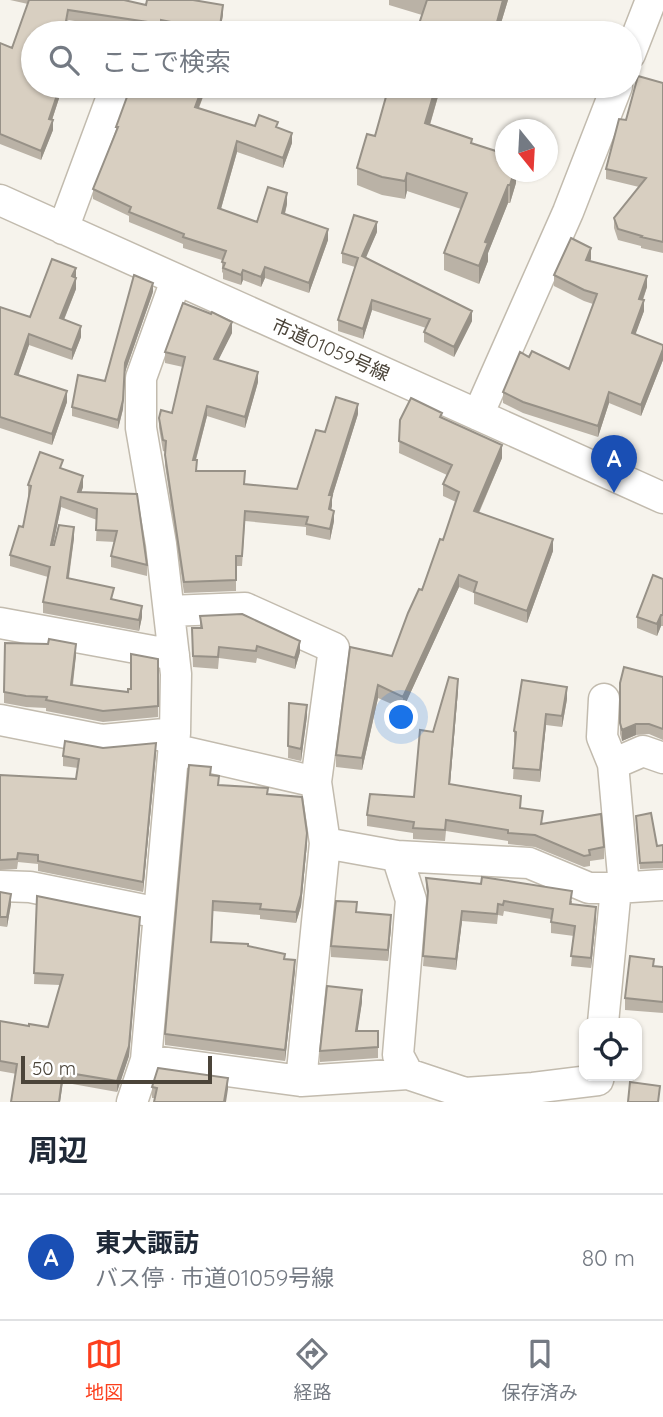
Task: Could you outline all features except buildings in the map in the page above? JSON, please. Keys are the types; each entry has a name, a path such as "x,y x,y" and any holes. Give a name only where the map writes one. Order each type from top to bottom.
{"street":[{"path":"642,23 651,0"},
{"path":"63,229 112,98"},
{"path":"478,415 568,212 612,98"},
{"name":"市道01059号線","path":"0,200 663,498"},
{"path":"132,1102 146,1060 174,741 176,674 161,544 141,428 141,378 176,280"},
{"path":"169,611 245,608 334,648 316,782 325,843 301,1081"},
{"path":"0,623 174,655"},
{"path":"604,699 601,737 613,764 620,887 604,1018"},
{"path":"0,720 102,740 174,741 316,782"},
{"path":"613,764 643,751 663,758"},
{"path":"325,843 397,856 528,863 589,888 663,885"},
{"path":"397,856 411,900 398,1055 408,1074"},
{"path":"0,886 30,887 159,913"},
{"path":"146,1060 301,1081 408,1074 465,1098 589,1081"}],"place":[{"name":"東大諏訪","path":"614,493"}]}
